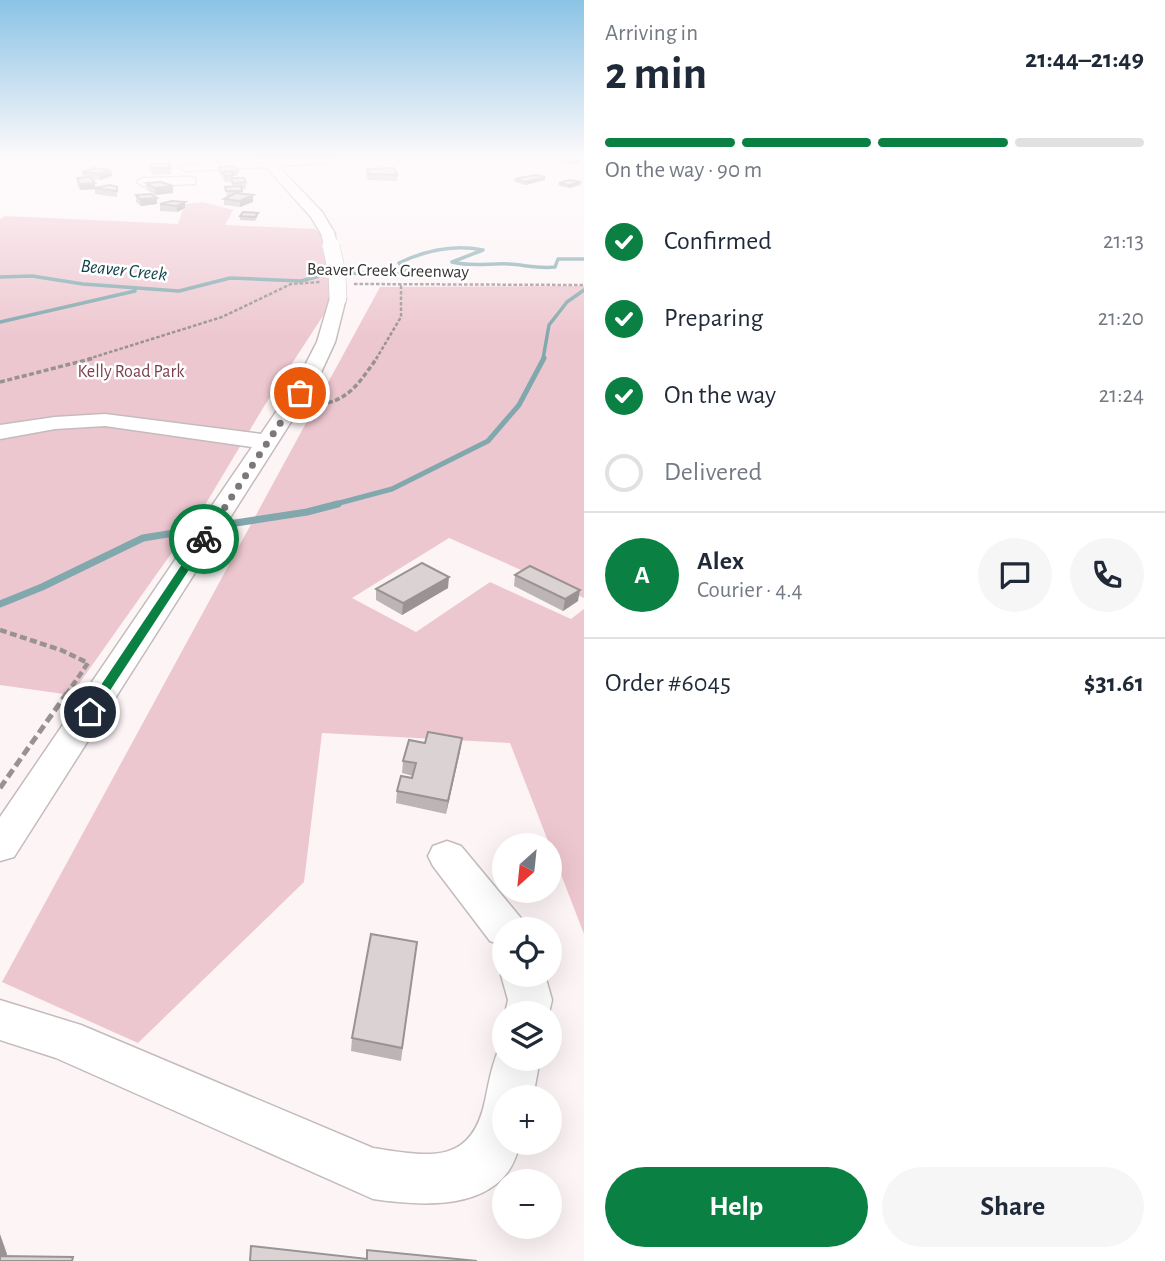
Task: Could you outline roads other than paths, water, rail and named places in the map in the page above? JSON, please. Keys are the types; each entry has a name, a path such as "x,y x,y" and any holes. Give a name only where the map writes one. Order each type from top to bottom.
{"street":[{"path":"0,847 307,381 326,342 336,288 337,272 328,234 319,219"},
{"path":"0,432 55,423 105,420 267,442"},
{"path":"447,856 495,917"},
{"path":"0,1020 65,1040 373,1173 415,1180 459,1175 489,1156 492,1148"}],"waterway":[{"name":"Beaver Creek","path":"336,273 398,274 407,269 399,263 419,255 451,248 483,250 452,262 466,264 555,267 558,259 584,259"},
{"name":"Beaver Creek","path":"0,277 32,276 83,284 179,291 230,278 301,281 327,274"},
{"path":"543,359 549,325 567,302 584,290"},
{"path":"0,322 135,291"},
{"path":"332,505 392,489 488,441 519,405 544,358"},
{"path":"216,526 307,512 338,504"},
{"path":"0,604 42,587 143,538 205,528"}],"park label":[{"name":"Kelly Road Park","path":"131,371"}]}
